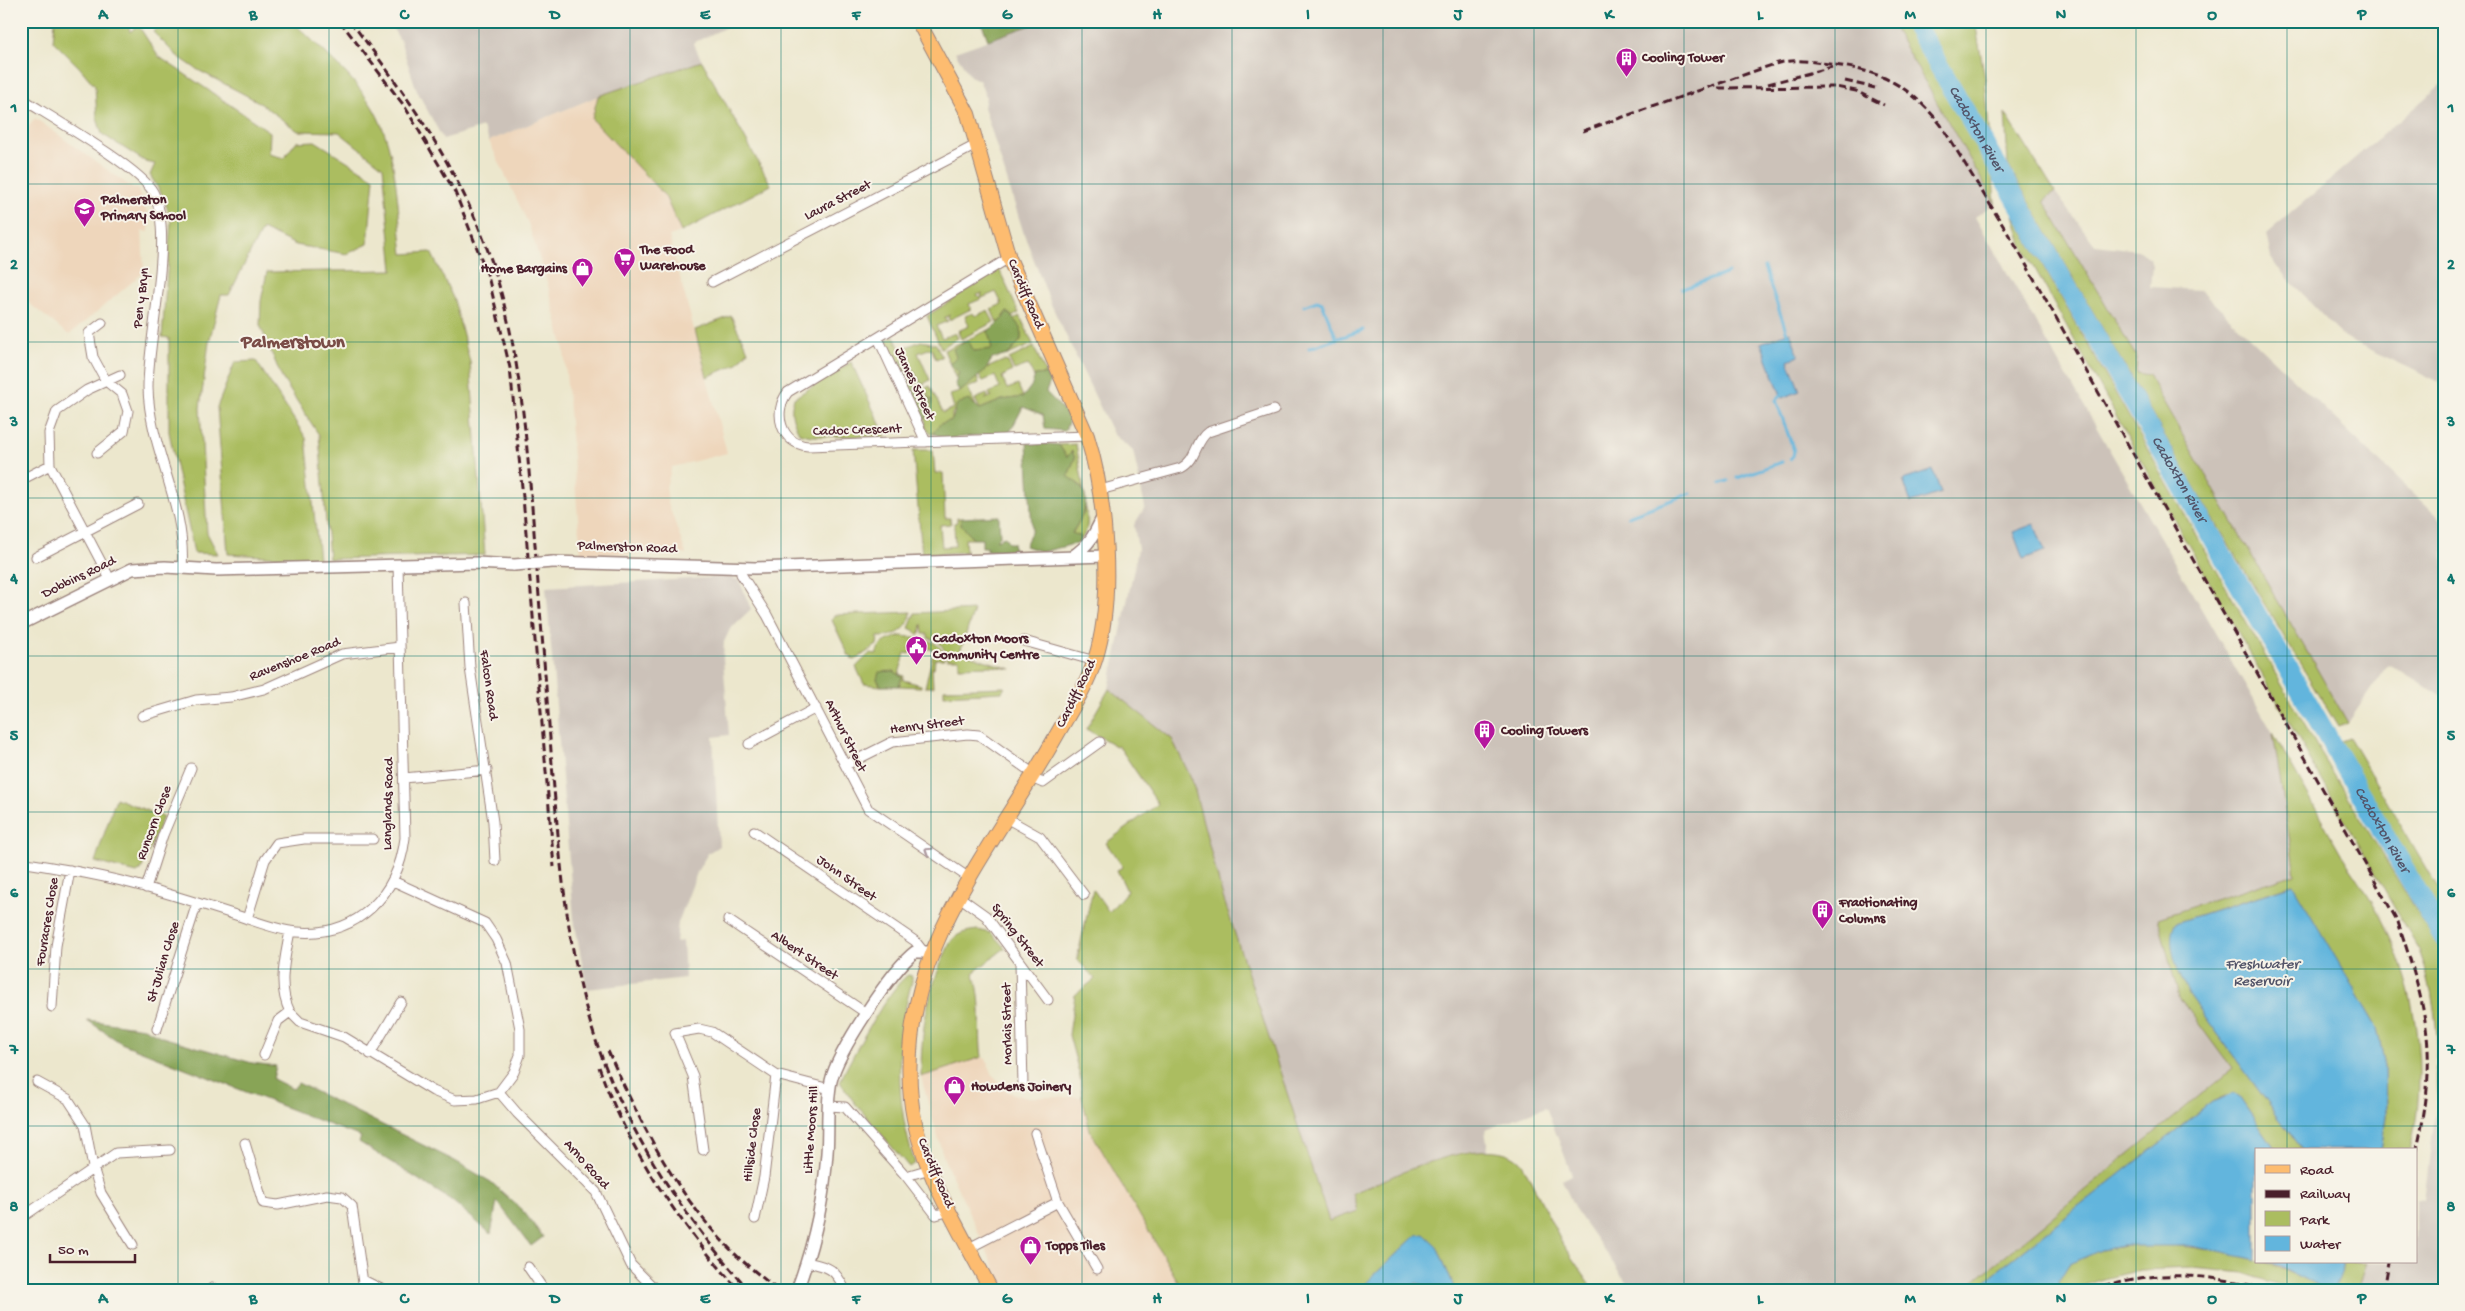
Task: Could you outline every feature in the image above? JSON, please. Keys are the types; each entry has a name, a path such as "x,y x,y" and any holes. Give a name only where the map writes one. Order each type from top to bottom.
{"main road":[{"name":"Cardiff Road","path":"918,21 960,97 978,144 1009,258 1087,436 1100,490 1103,515 1105,556 1104,604 1095,661 1081,692 927,951 916,1000 909,1055 914,1119 930,1169 991,1290"}],"street":[{"name":"Pen y Bryn","path":"21,98 134,172 152,191 160,211 162,240 150,347 148,388 153,433 175,506 182,546 182,568"},
{"name":"Laura Street","path":"712,282 978,144"},
{"name":"Cadoc Crescent","path":"1009,258 788,392 780,404 784,432 794,444 808,446 1087,436"},
{"path":"97,453 124,431 128,411 122,394 106,381 93,356 89,333 102,323"},
{"name":"James Street","path":"878,338 926,442"},
{"path":"110,579 50,466 49,433 56,411 87,390 120,375"},
{"path":"1100,490 1181,468 1190,462 1201,438 1208,432 1274,410"},
{"path":"21,480 50,466"},
{"path":"36,557 138,504"},
{"path":"1072,557 1091,541 1103,515"},
{"name":"Palmerston Road","path":"182,568 216,570 398,565 514,565 553,562 741,568 1105,556"},
{"name":"Langlands Road","path":"21,862 70,870 146,888 290,931 330,930 350,922 373,907 393,881 402,856 405,838 398,565"},
{"name":"Dobbins Road","path":"21,624 132,569 182,568"},
{"name":"Arthur Street","path":"741,568 741,574 764,610 846,764 846,771 868,809 969,878"},
{"name":"Falcon Road","path":"466,603 470,668 493,822 495,861"},
{"path":"1024,640 1095,661"},
{"name":"Ravenshoe Road","path":"142,716 196,700 231,697 258,691 342,654 400,647"},
{"path":"749,744 816,708"},
{"name":"Henry Street","path":"846,764 892,742 968,734 979,736 1032,776"},
{"path":"1032,776 1043,784 1100,742"},
{"name":"Runcorn Close","path":"146,888 163,835 191,768"},
{"path":"404,778 486,770"},
{"path":"1006,818 1040,837 1084,895"},
{"name":"John Street","path":"754,831 927,951"},
{"path":"247,918 265,860 277,843 304,839 373,839"},
{"name":"Fouracres Close","path":"52,1007 56,946 70,870"},
{"path":"290,931 282,977 283,999 290,1012 300,1022 344,1038 433,1091 455,1100 477,1099 499,1092 514,1072 520,1055 520,1029 507,962 496,939 485,923 393,881"},
{"name":"Spring Street","path":"958,896 986,916 1048,1000"},
{"name":"St Julian Close","path":"157,1029 197,903"},
{"name":"Albert Street","path":"728,920 866,1013"},
{"name":"Little Moors Hill","path":"797,1290 821,1201 827,1156 830,1089 833,1074 843,1052 866,1013 902,965 915,952 927,951"},
{"name":"Morlais Street","path":"1020,963 1023,1085"},
{"path":"370,1054 401,1002"},
{"path":"264,1055 278,1021 290,1012"},
{"path":"703,1150 693,1076 675,1033 699,1029 712,1032 776,1075 830,1089"},
{"name":"Hillside Close","path":"755,1219 764,1177 776,1075"},
{"path":"37,1082 68,1099 85,1125 93,1167 101,1193 133,1245"},
{"name":"Arno Road","path":"499,1092 517,1113 596,1192 631,1265 656,1290"},
{"path":"829,1106 845,1107 906,1176 936,1215 950,1211"},
{"path":"1035,1134 1058,1202 1097,1269"},
{"path":"245,1143 263,1203 278,1205 327,1196 342,1197 352,1206 364,1285 383,1290"},
{"path":"21,1218 116,1153 170,1150"},
{"path":"906,1176 930,1169"},
{"path":"970,1248 1058,1202"},
{"path":"806,1262 834,1271 839,1275 845,1290"},
{"path":"528,1267 544,1290"}],"shaded area":[{"path":"388,21 739,21 693,43 702,61 598,96 489,141 483,127 443,139 417,91 400,40"},
{"path":"1043,21 1890,21 1995,203 1975,217 2273,733 2295,874 2179,997 2232,1069 1963,1290 1632,1290 1575,1209 1562,1180 1572,1175 1546,1107 1485,1130 1488,1150 1462,1152 1353,1193 1358,1211 1329,1221 1222,894 1192,780 1172,739 1109,689 1138,549 1134,525 1145,507 1133,451 1113,434 1051,304 1024,234 984,107 986,97 979,80 970,76 955,52"},
{"path":"2444,82 2444,400 2439,382 2344,337 2277,267 2271,258 2266,234"},
{"path":"598,96 593,119 665,196 681,232 669,236 727,453 672,467 666,487 668,503 686,554 581,554 564,349 547,282 528,223 489,141"},
{"name":"Palmerston Primary School","path":"35,118 134,189 137,188 149,218 149,232 142,231 144,272 69,335 21,297 21,137"},
{"path":"2055,192 2095,245 2138,250 2150,258 2152,266 2150,287 2200,290 2444,523 2444,698 2388,664 2348,723 2148,376 2136,373 2137,358 2043,201"},
{"path":"727,577 739,580 751,609 730,629 724,642 723,658 729,735 713,737 719,846 708,853 698,870 678,923 676,942 683,941 685,978 587,989 574,919 546,587"},
{"path":"982,1057 986,1059 993,1075 1006,1091 1024,1097 1082,1097 1090,1130 1183,1290 1005,1290 944,1159 921,1077"},
{"path":"2437,1101 2444,1122 2444,1290 2358,1290 2366,1264 2418,1264 2418,1198 2424,1199"}],"green space":[{"path":"55,21 128,21 130,32 138,25 158,56 270,132 269,154 284,158 296,142 315,141 374,178 368,244 347,254 296,245 262,229 229,295 221,295 209,342 200,408 207,533 218,554 194,553 169,432 169,338 162,337 171,221 164,198 150,175 155,164 146,162 102,134 97,118 95,86 53,41"},
{"path":"163,21 292,21 346,73 373,108 381,125 392,160 403,254 431,252 454,300 470,362 485,555 329,559 319,435 282,378 260,325 261,301 267,272 393,270 383,167 339,132 298,131 257,101 198,70 176,55 153,32"},
{"path":"981,21 1043,21 988,40"},
{"path":"1890,21 1975,21 1985,79 1995,203"},
{"path":"702,61 771,185 681,232 665,196 592,119 598,96"},
{"path":"2005,113 2055,192 2044,201 2137,358 2136,373 2148,375 2348,723 2338,727 2199,495 2008,165"},
{"path":"2014,215 2319,750 2444,956 2444,1122 2440,1112 2437,1091 2435,1016 2424,963 2420,953 2151,479 2022,245"},
{"path":"999,269 1019,313 1012,317 1007,311 1002,320 997,323 991,309 1002,304 996,292 982,298 981,295 983,293 977,295 981,299 969,304 971,309 949,320 948,317 950,315 944,318 948,321 936,326 942,338 956,333 958,338 941,348 927,316"},
{"path":"988,311 994,322 961,339 958,331 969,326 965,316 973,313 975,316"},
{"path":"1007,311 1021,328 1021,340 1008,355 992,359 985,371 960,392 955,384 959,372 949,364 956,357 953,349 968,340 974,351 992,349 988,331 1002,320"},
{"path":"731,316 748,351 737,364 707,377 695,330"},
{"path":"1020,316 1033,344 1008,355 1021,340 1021,328 1013,319"},
{"path":"991,329 988,331 992,349 974,351 956,357 959,372 956,379 944,350"},
{"path":"894,336 904,358 908,356 904,348 921,341 936,344 942,357 936,359 931,348 918,353 930,380 922,385 906,359 899,363 894,359 887,340"},
{"path":"1034,347 1046,374 1035,375 1034,377 1028,365 1014,370 1009,359"},
{"path":"906,358 923,386 923,396 932,399 931,412 925,419 916,416 920,400 911,393 899,363"},
{"path":"256,361 306,438 319,559 228,554 217,407 235,362"},
{"path":"1003,361 1008,362 1012,371 1002,377 1007,389 1018,385 1023,397 1002,400 980,409 975,399 987,394 988,397 985,399 993,396 990,396 989,393 1000,388 995,376 983,381 979,376 987,368"},
{"path":"851,362 886,437 811,436 799,433 792,416 794,398"},
{"path":"1046,374 1050,382 1046,392 1070,417 1065,431 1045,429 1043,415 1023,407 1010,432 945,439 933,433 940,424 952,420 957,404 969,400 980,409 1002,400 1023,397 1032,385 1035,375"},
{"path":"977,377 979,383 968,388 976,406 969,400 952,413 952,420 940,424 935,434 930,434 926,428 925,419 931,412 932,399 929,398 925,388 930,386 943,413 954,408 950,395 960,392"},
{"path":"1027,443 1059,445 1067,457 1072,451 1075,458 1068,476 1082,489 1086,502 1082,516 1072,533 1080,536 1078,543 1042,552 1025,546 1032,530"},
{"path":"1076,444 1084,491 1080,485 1068,476 1075,458 1072,451 1067,457 1059,445"},
{"path":"913,450 933,450 935,473 943,473 945,518 950,518 951,524 940,525 942,547 955,546 954,523 957,522 957,518 961,518 961,524 973,539 965,539 966,552 922,555"},
{"path":"1085,504 1087,525 1085,534 1078,543 1080,536 1072,534 1084,513"},
{"path":"999,516 1000,536 996,540 1005,537 1009,543 1013,543 1014,550 987,551 987,547 982,547 982,539 973,539 961,524 961,518"},
{"path":"974,610 960,652 1011,669 992,666 959,667 959,659 947,659 941,645 935,640 928,638 928,634 923,634 922,624 920,634 909,628 915,613"},
{"path":"911,612 908,624 904,628 896,634 878,637 877,645 855,660 849,656 832,620 834,615"},
{"path":"901,636 928,640 943,652 944,659 935,659 934,668 932,668 933,687 925,687 934,650 913,645 909,654 905,653 899,674 904,676 903,680 921,685 921,687 899,686 902,677 894,671 877,679 881,686 864,684 856,667 870,653 877,654 882,644"},
{"path":"894,671 902,677 899,686 881,686 877,679 879,672"},
{"path":"1005,687 1002,692 944,695 944,689"},
{"path":"1109,689 1172,739 1192,780 1222,894 1329,1221 1358,1211 1353,1193 1415,1167 1466,1153 1489,1151 1509,1154 1523,1165 1563,1245 1594,1290 1455,1290 1437,1246 1412,1239 1367,1282 1363,1290 1183,1290 1090,1130 1082,1097 1080,1076 1069,1035 1075,995 1095,979 1077,959 1093,889 1109,912 1127,891 1117,870 1123,867 1106,843 1158,804 1118,745 1116,746 1086,729"},
{"path":"2273,733 2342,855 2377,910 2401,967 2410,996 2419,1058 2419,1089 2416,1120 2410,1148 2381,1148 2386,1117 2385,1066 2377,1028 2292,885 2175,923 2188,993 2301,1148 2275,1148 2239,1096 2225,1096 2212,1102 1973,1290 1963,1290 2232,1069 2179,997 2158,918 2295,874"},
{"path":"2349,737 2444,899 2444,922 2339,741"},
{"path":"116,798 163,817 141,870 137,873 95,862"},
{"path":"978,930 991,933 1005,948 973,973 980,1002 982,1057 921,1077 922,1045 926,1015 938,971 953,939 962,933"},
{"path":"908,975 912,976 912,981 902,1026 900,1072 904,1118 908,1141 915,1163 909,1167 854,1102 840,1082 881,1008 900,982"},
{"path":"87,1020 144,1028 162,1037 252,1063 276,1066 273,1079 293,1089 298,1083 455,1161 491,1182 524,1212 543,1237 531,1246 497,1201 491,1234 451,1200 359,1142 361,1137 121,1043"},
{"path":"2151,1244 2217,1251 2255,1260 2255,1264 2268,1264 2280,1268 2320,1287 2343,1269 2343,1264 2366,1264 2358,1290 2295,1290 2244,1273 2193,1268 2141,1270 2103,1279 2073,1290 2062,1290 2058,1282 2068,1265 2075,1260 2095,1252 2131,1245"}],"water":[{"path":"1790,332 1799,356 1788,360 1800,391 1782,398 1761,343"},
{"path":"1933,470 1941,493 1911,503 1903,480"},
{"path":"2034,524 2045,551 2023,559 2013,532"},
{"name":"Freshwater Reservoir","path":"2293,885 2377,1028 2385,1066 2386,1117 2381,1148 2301,1148 2188,993 2177,968 2172,949 2172,931 2175,923"},
{"path":"2233,1094 2239,1096 2275,1148 2255,1148 2255,1260 2191,1246 2122,1246 2101,1250 2069,1264 2058,1282 2062,1290 1973,1290 2212,1102"},
{"path":"1424,1234 1437,1246 1455,1290 1420,1290 1423,1285 1416,1283 1411,1290 1363,1290 1367,1282 1412,1239 1417,1235"},
{"path":"2270,1264 2343,1264 2336,1286 2332,1288 2320,1287"}],"waterway":[{"name":"Cadoxton River","path":"1913,21 2444,938"},
{"path":"1764,267 1788,336"},
{"path":"1682,289 1728,273"},
{"path":"1304,306 1317,301 1322,303 1337,339"},
{"path":"1309,348 1363,330"},
{"path":"1781,395 1776,400 1794,451 1790,459"},
{"path":"1737,478 1782,462"},
{"path":"1721,483 1728,481"},
{"path":"1628,516 1691,493"}],"railway":[{"path":"340,21 405,107 455,192 488,276 510,368 523,497 554,867"},
{"path":"350,21 415,110 453,173 484,240 505,306 522,402 560,859 568,922 588,1015 600,1053 615,1090 653,1162 698,1228 749,1290"},
{"path":"1583,131 1772,65 1794,61 1847,67 1879,76 1892,82 1917,99 1941,125 2015,245 2398,922 2419,992 2427,1036 2428,1066 2426,1095 2417,1148"},
{"path":"1768,84 1832,67"},
{"path":"1845,81 1875,88"},
{"path":"1718,88 1836,87 1856,91 1884,105"},
{"path":"608,1051 647,1132 694,1208 734,1253 777,1290"},
{"path":"599,1067 611,1098 640,1157 676,1213 739,1290"},
{"path":"2383,1290 2388,1264"},
{"path":"2091,1290 2113,1283 2157,1276 2202,1277 2246,1284 2268,1290"}],"place":[{"name":"Cooling Tower","path":"1626,77"},
{"name":"Palmerston Primary School","path":"85,227"},
{"name":"The Food Warehouse","path":"624,277"},
{"name":"Home Bargains","path":"583,288"},
{"name":"Cadoxton Moors Community Centre","path":"917,666"},
{"name":"Cooling Towers","path":"1485,750"},
{"name":"Fractionating Columns","path":"1823,930"},
{"name":"Howdens Joinery","path":"955,1106"},
{"name":"Topps Tiles","path":"1030,1265"}],"district":[{"name":"Palmerstown","path":"293,343"}]}
